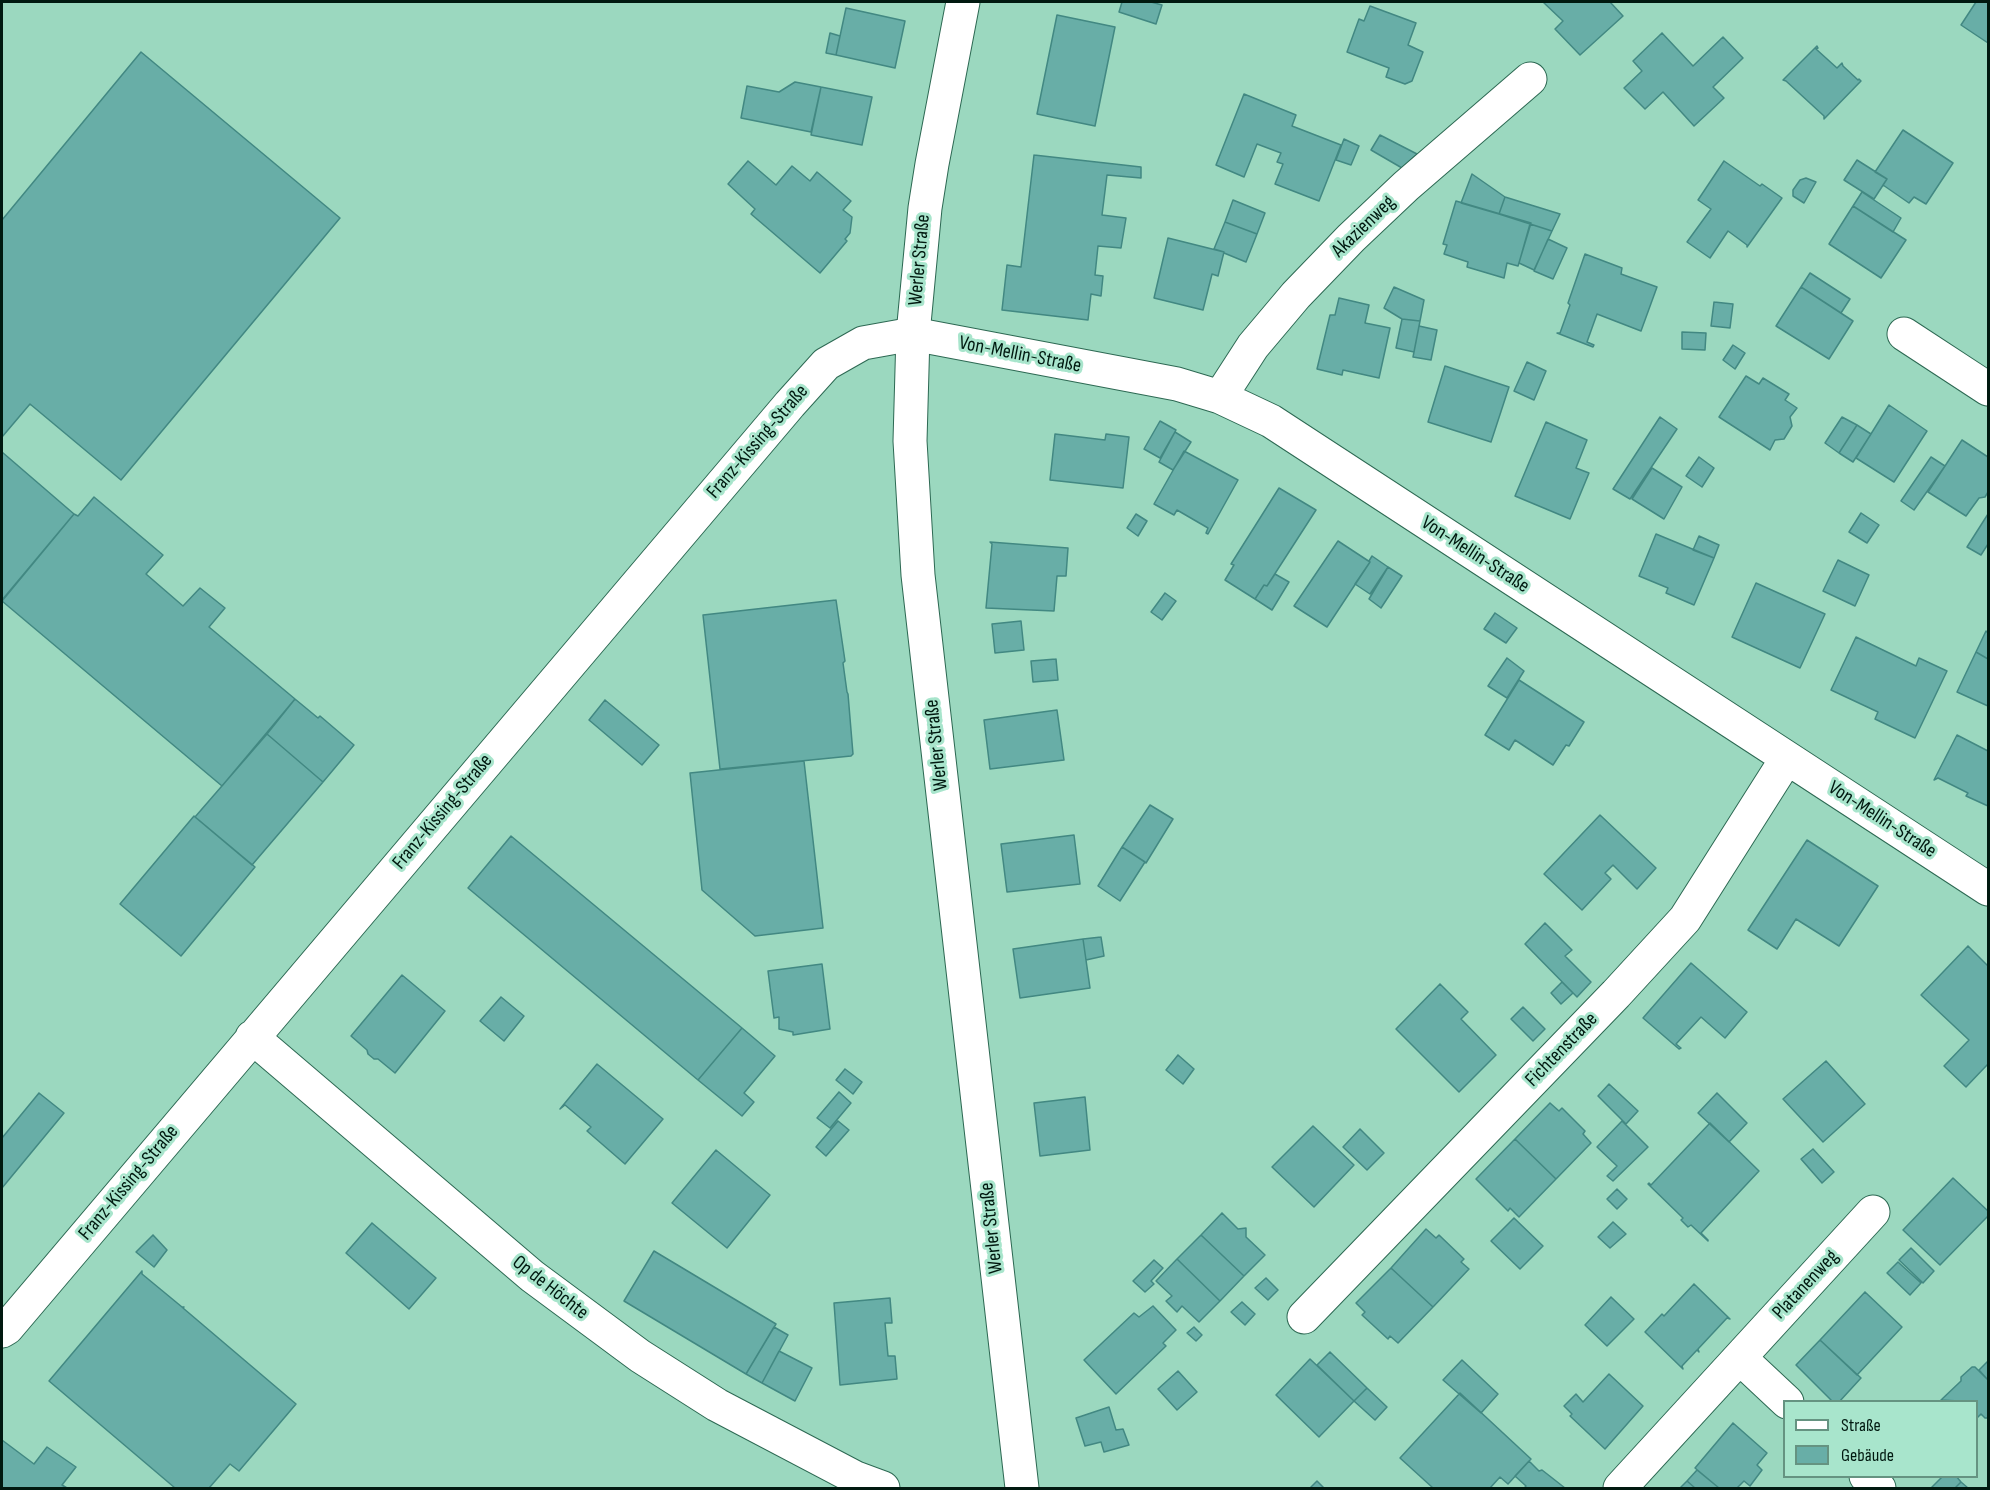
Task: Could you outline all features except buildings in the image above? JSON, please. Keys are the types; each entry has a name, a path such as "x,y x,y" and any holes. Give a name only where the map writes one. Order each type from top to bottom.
{"street":[{"name":"Werler Straße","path":"963,2 925,208 913,334 910,441 918,575 1022,1488"},
{"name":"Akazienweg","path":"1220,397 1253,346 1351,238 1406,186 1530,79"},
{"name":"Von-Mellin-Straße","path":"913,334 1177,384 1220,397 1271,421 1989,889"},
{"name":"Franz-Kissing-Straße","path":"2,1331 7,1328 826,364 863,343 913,334"},
{"path":"1904,334 1989,389"},
{"name":"Fichtenstraße","path":"1304,1317 1616,994 1685,919 1787,758"},
{"name":"Op de Höchte","path":"252,1037 532,1276 640,1356 717,1405 856,1478 883,1488"},
{"name":"Platanenweg","path":"1620,1488 1873,1212"},
{"path":"1740,1358 1785,1400"}]}
